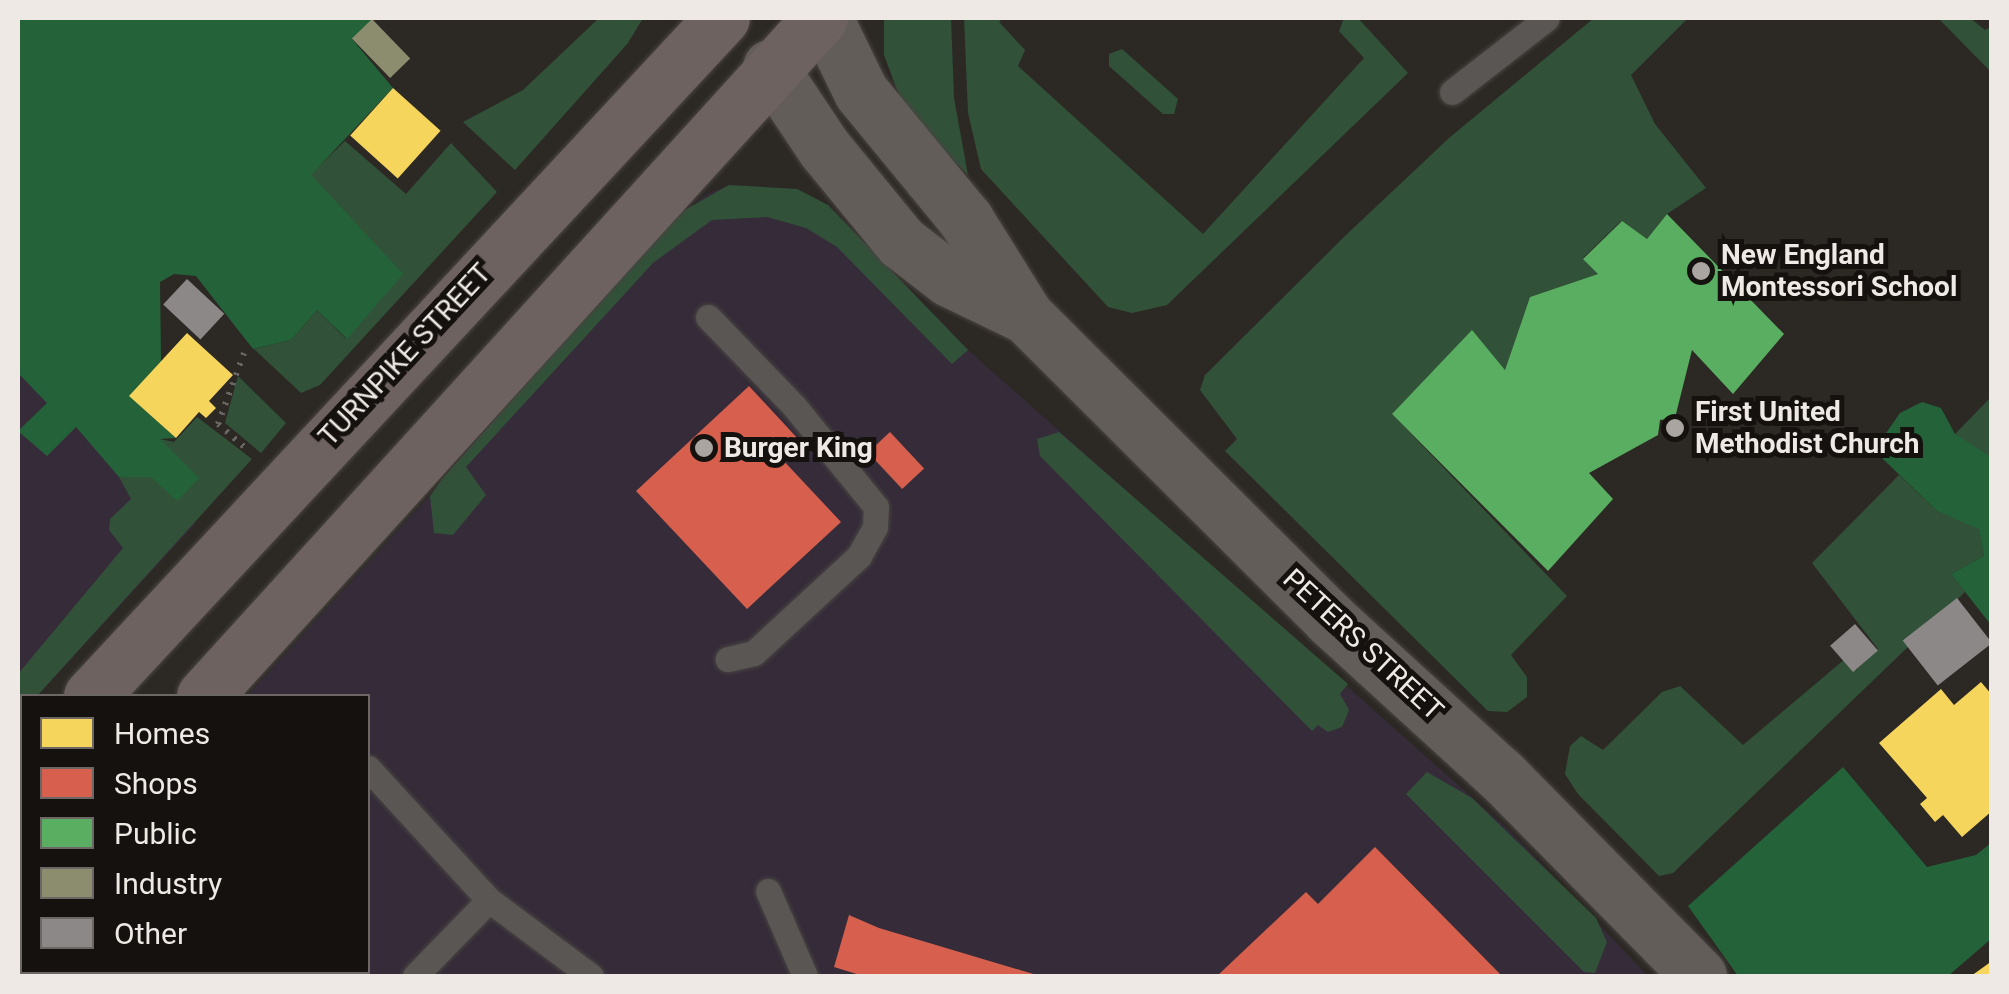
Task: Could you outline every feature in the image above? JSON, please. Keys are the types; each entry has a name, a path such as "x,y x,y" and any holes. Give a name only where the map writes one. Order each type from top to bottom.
{"highway":[{"name":"TURNPIKE STREET","path":"93,694 722,18"},
{"path":"747,18 770,67"},
{"path":"206,694 770,67 822,18"}],"main road":[{"name":"PETERS STREET","path":"822,18 861,92 966,220 1026,316 1677,968"},
{"name":"PETERS STREET","path":"770,67 824,148 901,242 949,279 1026,316"}],"lane":[{"path":"1452,92 1544,19"},
{"path":"708,317 842,461 876,508 875,527 859,556 754,653 728,659"},
{"path":"370,770 489,900 591,976"},
{"path":"768,890 804,976"},
{"path":"415,976 489,900"}],"path":[{"path":"244,353 218,424 260,460"}],"shaded area":[{"path":"729,185 797,189 828,205 968,350 1511,832 1648,976 18,976 20,960 20,974 370,974 370,694 249,694 703,196"},
{"path":"18,341 196,523 39,694 20,694 18,718"}],"green space":[{"path":"18,18 374,18 352,39 393,88 311,175 403,274 347,339 317,310 291,340 253,349 196,276 174,274 160,282 161,361 130,396 176,438 160,439 199,478 177,501 151,477 119,477 76,427 47,456 18,431 47,403 18,373"},
{"path":"599,18 643,18 628,43 515,170 463,122 523,90"},
{"path":"884,18 951,18 954,98 968,175 904,109 884,55"},
{"path":"964,18 1003,18 999,22 1025,50 1018,66 1203,234 1364,58 1339,31 1344,18 1358,18 1408,73 1167,305 1132,313 1108,307 981,169 968,113"},
{"path":"1594,18 1688,18 1631,75 1655,124 1706,188 1667,214 1647,239 1621,221 1583,258 1598,274 1530,297 1505,370 1472,331 1392,414 1567,596 1511,655 1527,677 1527,697 1507,712 1488,711 1225,451 1237,439 1200,390 1205,375 1346,235 1449,138"},
{"path":"1938,18 1970,18 1985,30 1991,27 1991,72"},
{"path":"1122,49 1178,99 1174,114 1163,114 1109,66 1109,54"},
{"path":"345,141 406,194 451,143 497,192 320,385 301,393 254,349 291,340 317,310 346,339 310,175"},
{"path":"729,185 797,189 828,205 968,350 952,364 837,247 806,228 767,217 712,220 653,263 466,467 486,495 453,535 434,533 430,496 442,479 676,215"},
{"path":"238,376 286,423 261,453 225,423"},
{"path":"1991,397 1991,457 1987,459 1955,434"},
{"path":"1922,402 1941,408 1955,434 1991,457 1991,625 1951,574 1984,556 1979,529 1937,511 1883,459 1882,439 1900,413"},
{"path":"197,417 252,459 39,694 20,694 18,718 18,674 123,548 109,530 110,519 131,499 119,477 151,477 160,439 174,442"},
{"path":"1059,432 1348,684 1340,694 1349,710 1342,727 1328,732 1318,725 1312,731 1040,456 1037,439"},
{"path":"1899,475 1937,511 1979,528 1984,556 1951,574 1965,592 1673,873 1659,876 1578,794 1565,774 1570,746 1581,736 1603,750 1662,692 1680,686 1743,745 1845,659 1856,670 1878,649 1812,563"},
{"path":"1843,767 1927,867 1976,855 1991,843 1991,939 1948,976 1738,976 1688,906"},
{"path":"1427,772 1472,798 1596,918 1607,942 1595,973 1584,972 1406,794"}],"building: Homes":[{"path":"393,88 441,131 398,178 350,136"},
{"path":"187,333 233,375 209,401 216,408 206,418 199,412 176,438 129,396"},
{"path":"1981,682 1992,695 1992,811 1962,837 1943,815 1935,822 1920,804 1927,798 1879,743 1941,689 1954,705"},
{"path":"1992,961 1992,976 1971,976"}],"building: Shops":[{"path":"749,386 800,441 781,458 841,522 747,609 636,491"},
{"path":"890,432 924,469 902,489 868,452"},
{"path":"1375,847 1502,976 1217,976 1306,892 1318,904"},
{"path":"849,915 879,928 1040,976 863,976 834,967"}],"building: Public":[{"path":"1667,214 1784,334 1733,394 1692,350 1675,418 1660,420 1658,435 1589,473 1613,499 1548,571 1392,414 1472,330 1505,370 1530,297 1598,274 1583,259 1622,221 1647,239"}],"building: Industry":[{"path":"372,19 410,59 390,78 352,38"}],"building: Other":[{"path":"187,279 224,314 200,339 163,305"},
{"path":"1957,598 1992,643 1938,685 1903,640"},
{"path":"1855,624 1878,650 1853,672 1830,646"}],"place":[{"name":"New England Montessori School","path":"1701,271"},
{"name":"First United Methodist Church","path":"1675,428"},
{"name":"Burger King","path":"704,448"}]}
